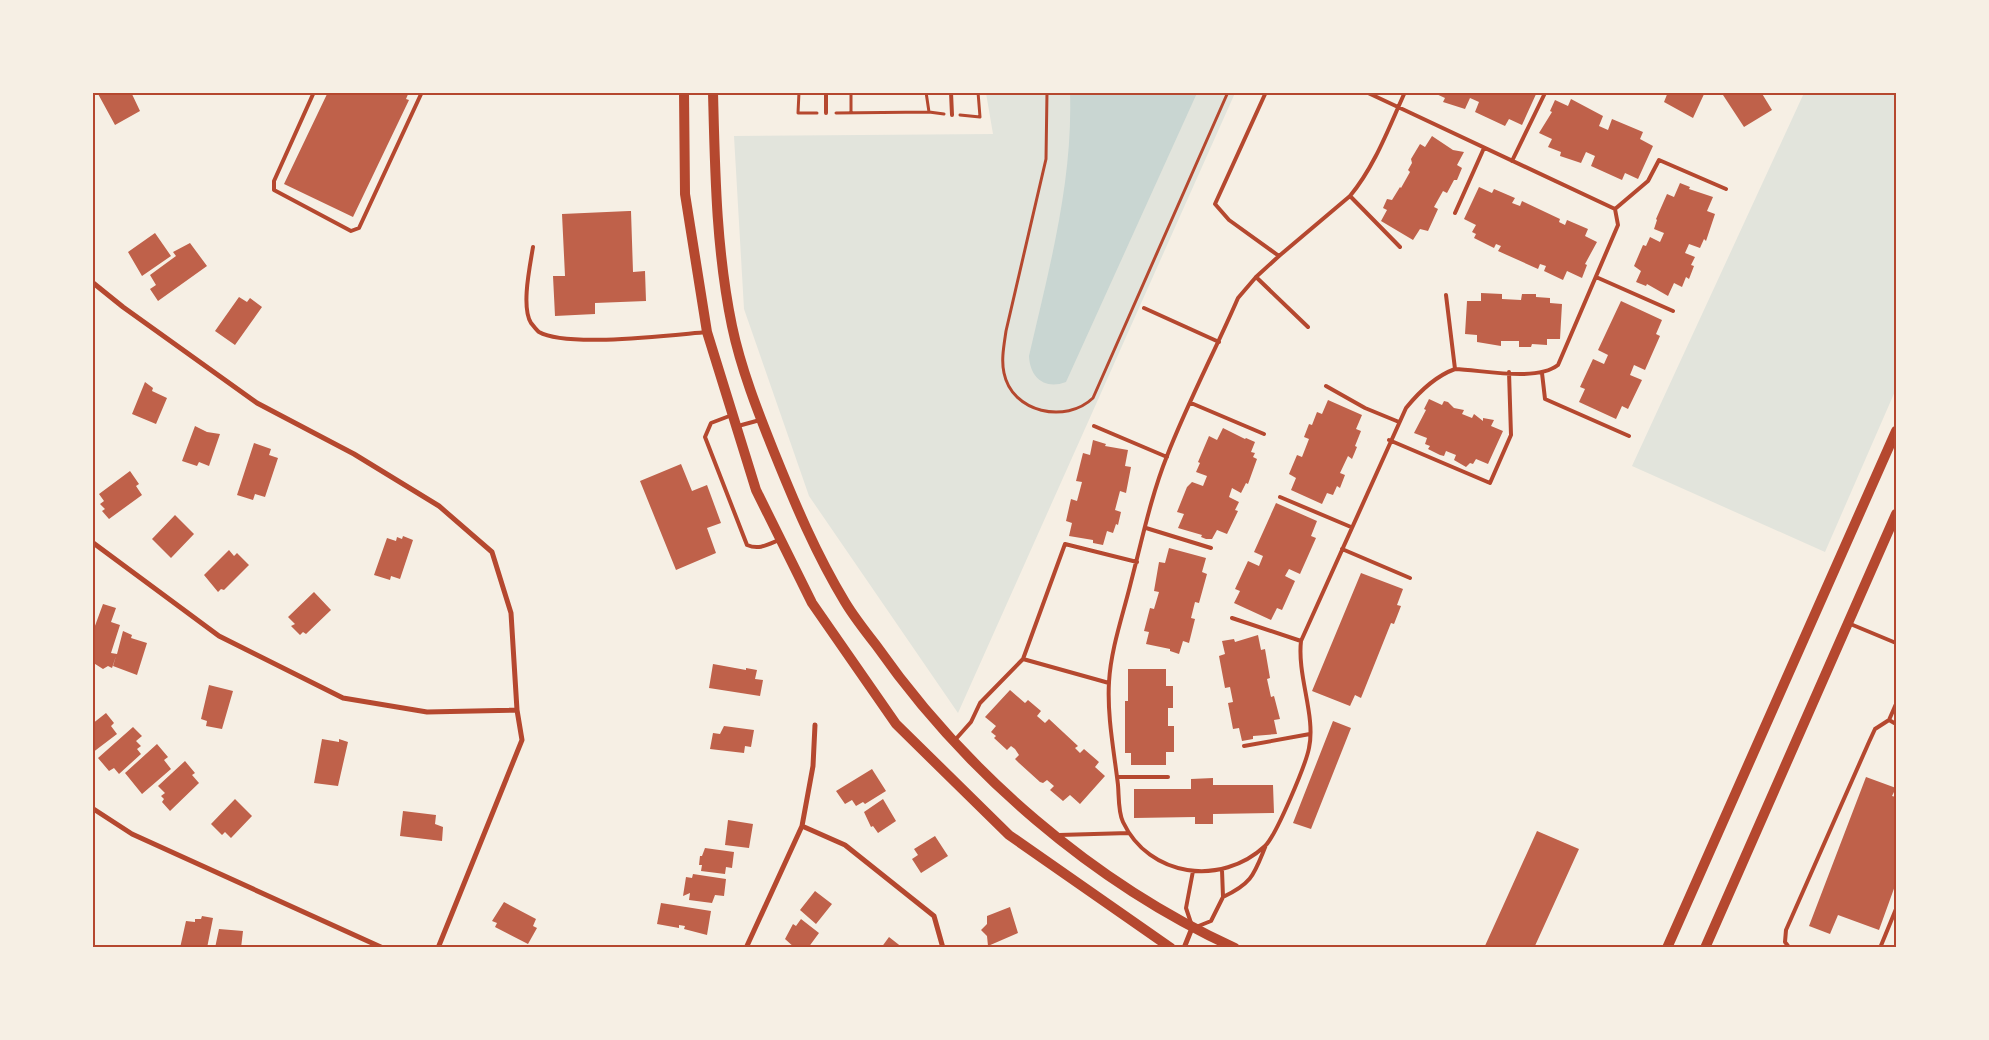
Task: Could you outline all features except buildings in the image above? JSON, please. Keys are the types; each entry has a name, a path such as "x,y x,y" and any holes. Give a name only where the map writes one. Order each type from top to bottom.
{"main road":[{"path":"684,92 685,194 706,332 756,490 812,603 896,724 1009,835 1171,948"},
{"path":"713,92 718,236 732,328 761,420 804,525 846,603 895,673 953,742 1055,836 1111,879 1192,928 1235,948"},
{"path":"1668,948 1896,431"},
{"path":"1705,948 1896,514"}],"street":[{"path":"92,282 123,307 257,403 354,454 439,506 492,552 512,613 517,710 522,740 438,948"},
{"path":"92,542 219,636 343,698 427,712 517,710"},
{"path":"746,948 802,826 813,766 815,725"},
{"path":"92,808 132,834 382,948"},
{"path":"802,826 845,845 934,916 943,948"},
{"path":"1184,948 1192,928"}],"lane":[{"path":"314,92 274,181 274,190 351,231 359,228 422,92"},
{"path":"826,92 826,113"},
{"path":"951,92 952,115"},
{"path":"1266,92 1215,204 1230,220 1279,256"},
{"path":"1366,92 1616,209"},
{"path":"1266,845 1245,860 1222,870 1193,871 1177,870 1154,857 1134,841 1121,820 1110,714 1109,682 1115,645 1167,457 1238,298 1279,256 1350,196 1363,181 1406,92"},
{"path":"1512,161 1545,93"},
{"path":"1455,213 1484,148"},
{"path":"1616,209 1648,181 1659,160 1726,189"},
{"path":"1350,196 1400,247"},
{"path":"1223,897 1242,888 1256,871 1266,845 1279,822 1305,758 1310,734 1300,655 1301,641 1398,422 1416,396 1447,372 1455,369 1542,373 1550,371 1558,365 1618,225 1616,209"},
{"path":"533,247 526,287 530,321 538,331 566,339 623,339 706,332"},
{"path":"1596,277 1673,310"},
{"path":"1256,278 1308,327"},
{"path":"1446,295 1455,369"},
{"path":"1144,308 1219,342"},
{"path":"1389,440 1490,483 1511,435 1509,372"},
{"path":"1542,373 1544,399 1629,436"},
{"path":"1326,386 1365,408 1398,422"},
{"path":"1191,403 1264,434"},
{"path":"732,415 711,423 705,437 747,545 753,548 762,547 781,540"},
{"path":"736,427 761,420"},
{"path":"1094,426 1167,457"},
{"path":"1280,497 1351,527"},
{"path":"1146,528 1211,548"},
{"path":"953,742 971,722 980,703 1023,659 1065,544 1137,562"},
{"path":"1342,550 1410,578"},
{"path":"1232,618 1301,641"},
{"path":"1848,623 1896,643"},
{"path":"1023,659 1109,682"},
{"path":"1788,947 1785,942 1786,930 1865,751 1875,730 1889,720 1896,704"},
{"path":"1889,720 1896,724"},
{"path":"1244,746 1310,734"},
{"path":"1117,777 1168,777"},
{"path":"1055,836 1129,833"},
{"path":"1193,871 1186,908 1192,928 1211,921 1223,897 1222,870"},
{"path":"1880,948 1896,909"}],"path":[{"path":"799,92 798,113 929,112 980,117 978,92"},
{"path":"851,92 851,113"},
{"path":"926,92 929,112"},
{"path":"1047,92 1046,159 1006,331 1002,360 1009,388 1030,406 1054,413 1076,410 1093,398 1228,92"}],"shaded area":[{"path":"986,93 1235,93 958,713 809,496 744,309 734,136 993,134"},
{"path":"1070,93 1197,93 1066,382 1052,384 1045,383 1036,376 1032,370 1029,356 1052,258 1064,192 1070,126"},
{"path":"1804,93 1896,93 1896,389 1825,552 1632,466"}]}
